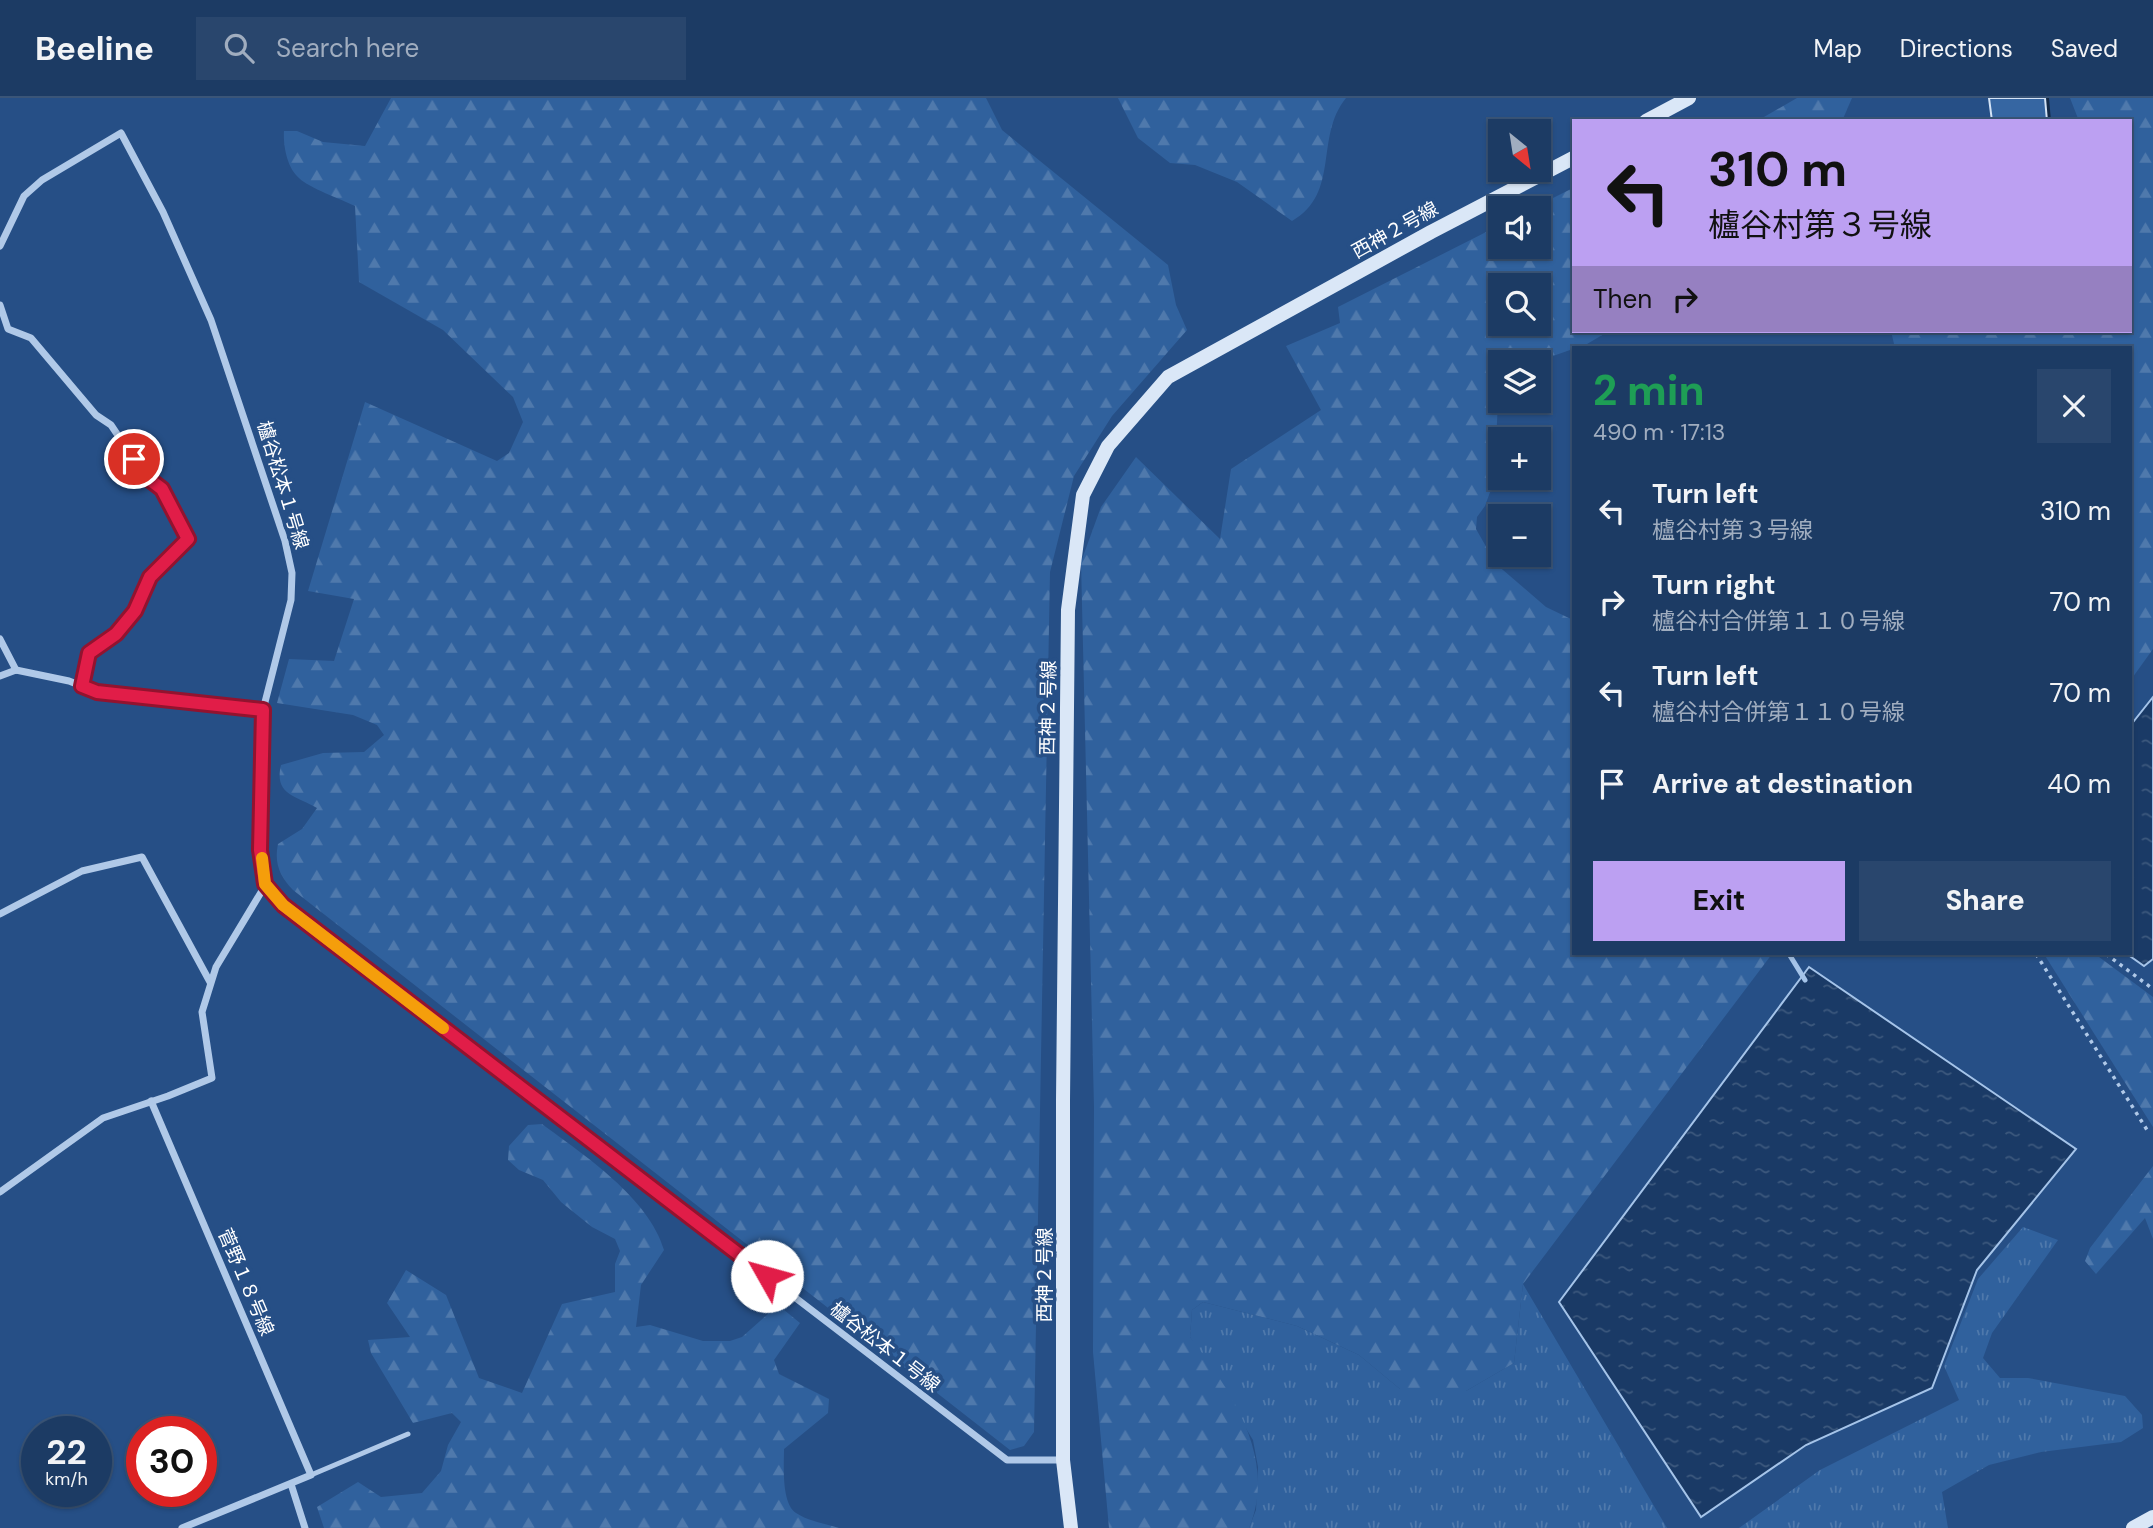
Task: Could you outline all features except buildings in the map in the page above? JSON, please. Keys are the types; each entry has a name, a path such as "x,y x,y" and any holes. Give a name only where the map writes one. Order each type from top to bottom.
{"street":[{"path":"1650,119 1689,98"},
{"name":"櫨谷松本１号線","path":"0,246 24,196 42,180 121,133 163,212 211,320 285,541 292,573 291,600 263,710 260,850 265,884 283,905 1007,1460 1063,1460"},
{"name":"西神２号線","path":"1072,1528 1063,1460 1063,1100 1068,610 1083,495 1108,446 1168,377 1431,232 1572,159"},
{"path":"0,305 8,329 31,338 96,415 111,425 145,476 162,489 188,539 150,577 135,611 116,634 89,653 82,686"},
{"path":"0,639 16,670"},
{"path":"0,676 16,670 97,692 263,710"},
{"path":"0,914 82,871 142,857 210,982"},
{"path":"0,1192 103,1118 212,1078 202,1012 210,982 216,967 265,884"},
{"name":"菅野１８号線","path":"151,1101 312,1475"},
{"path":"183,1528 312,1475"},
{"path":"292,1484 305,1528"},
{"path":"2133,1528 2153,1517"}],"lane":[{"path":"312,1475 408,1434"}],"path":[{"path":"2037,955 2149,1133"},
{"path":"2107,955 2153,989"}],"green space":[{"path":"391,98 986,98 1002,130 1168,265 1176,305 1187,330 1112,416 1074,476 1050,572 1034,1432 1024,1446 1010,1450 293,890 281,875 277,858 278,844 302,829 317,808 288,793 281,783 281,765 323,753 364,752 384,735 377,725 353,715 277,703 289,659 334,661 354,599 308,591 365,402 497,461 509,453 523,422 513,397 443,330 359,282 355,206 304,182 295,174 289,162 284,131 297,131 323,142 365,146"},
{"path":"1118,98 1346,98 1331,130 1317,195 1307,209 1292,221 1237,182 1195,165 1170,163 1138,138"},
{"path":"1797,98 1852,98 1843,119 1760,119"},
{"path":"2070,98 2153,98 2153,649 2132,678 2132,346 1895,346 1891,333 2132,333 2132,119 2078,119"},
{"path":"1572,188 1572,333 1606,333 1587,344 1572,346 1572,349 1551,357 1551,350 1488,350 1488,413 1497,413 1497,427 1488,427 1488,490 1491,490 1485,506 1477,517 1476,529 1488,550 1488,567 1499,567 1546,607 1572,620 1572,955 1771,955 1523,1284 1514,1363 1466,1391 1413,1395 1400,1389 1359,1355 1297,1326 1203,1302 1192,1310 1190,1337 1234,1403 1246,1426 1254,1451 1258,1476 1256,1502 1249,1528 1109,1528 1093,1352 1094,1107 1081,562 1101,507 1136,457 1220,539 1231,469 1321,410 1286,346 1340,323 1338,307 1488,231 1488,259 1551,259 1551,199"},
{"path":"2045,955 2096,955 2153,997 2153,1127"},
{"path":"542,1124 613,1179 645,1213 656,1231 664,1250 641,1285 636,1327 650,1325 703,1341 730,1341 742,1337 778,1305 800,1323 774,1360 779,1374 829,1399 828,1413 784,1449 786,1493 791,1508 796,1513 839,1528 324,1528 317,1507 358,1482 381,1497 422,1493 441,1471 448,1445 461,1422 452,1413 413,1423 371,1353 368,1340 410,1337 387,1303 406,1270 446,1295 479,1378 522,1393 562,1304 615,1292 615,1264 620,1251 615,1239 592,1227 561,1202 543,1180 519,1170 508,1160 509,1146 528,1125"},
{"path":"2153,1166 2153,1239 2145,1218 2096,1274 2085,1261 2090,1248"},
{"path":"2023,1227 2058,1240 1992,1333 1983,1358 2000,1378 2028,1378 2125,1396 2142,1415 2143,1428 2121,1442 2041,1452 1989,1465 1942,1492 1948,1528 1739,1528 1820,1470 1959,1400 1944,1366 1978,1279"},
{"path":"1523,1284 1667,1528 1249,1528 1256,1510 1258,1467 1253,1440 1190,1337 1192,1310 1203,1302 1297,1326 1359,1355 1400,1389 1466,1391 1514,1363"}],"water":[{"path":"2153,697 2153,959 2144,966 2128,955 2132,955 2132,723"},
{"path":"1809,967 2076,1149 1977,1270 1932,1388 1806,1445 1701,1517 1559,1302"}],"waterway":[{"path":"1790,955 1805,980"}],"slow traffic":[{"path":"262,858 265,884 283,905 443,1028"}],"route":[{"path":"134,459 145,476 162,489 188,539 150,577 135,611 116,634 89,653 82,686 97,692 263,710 260,850 265,884 283,905 767,1276"}]}
